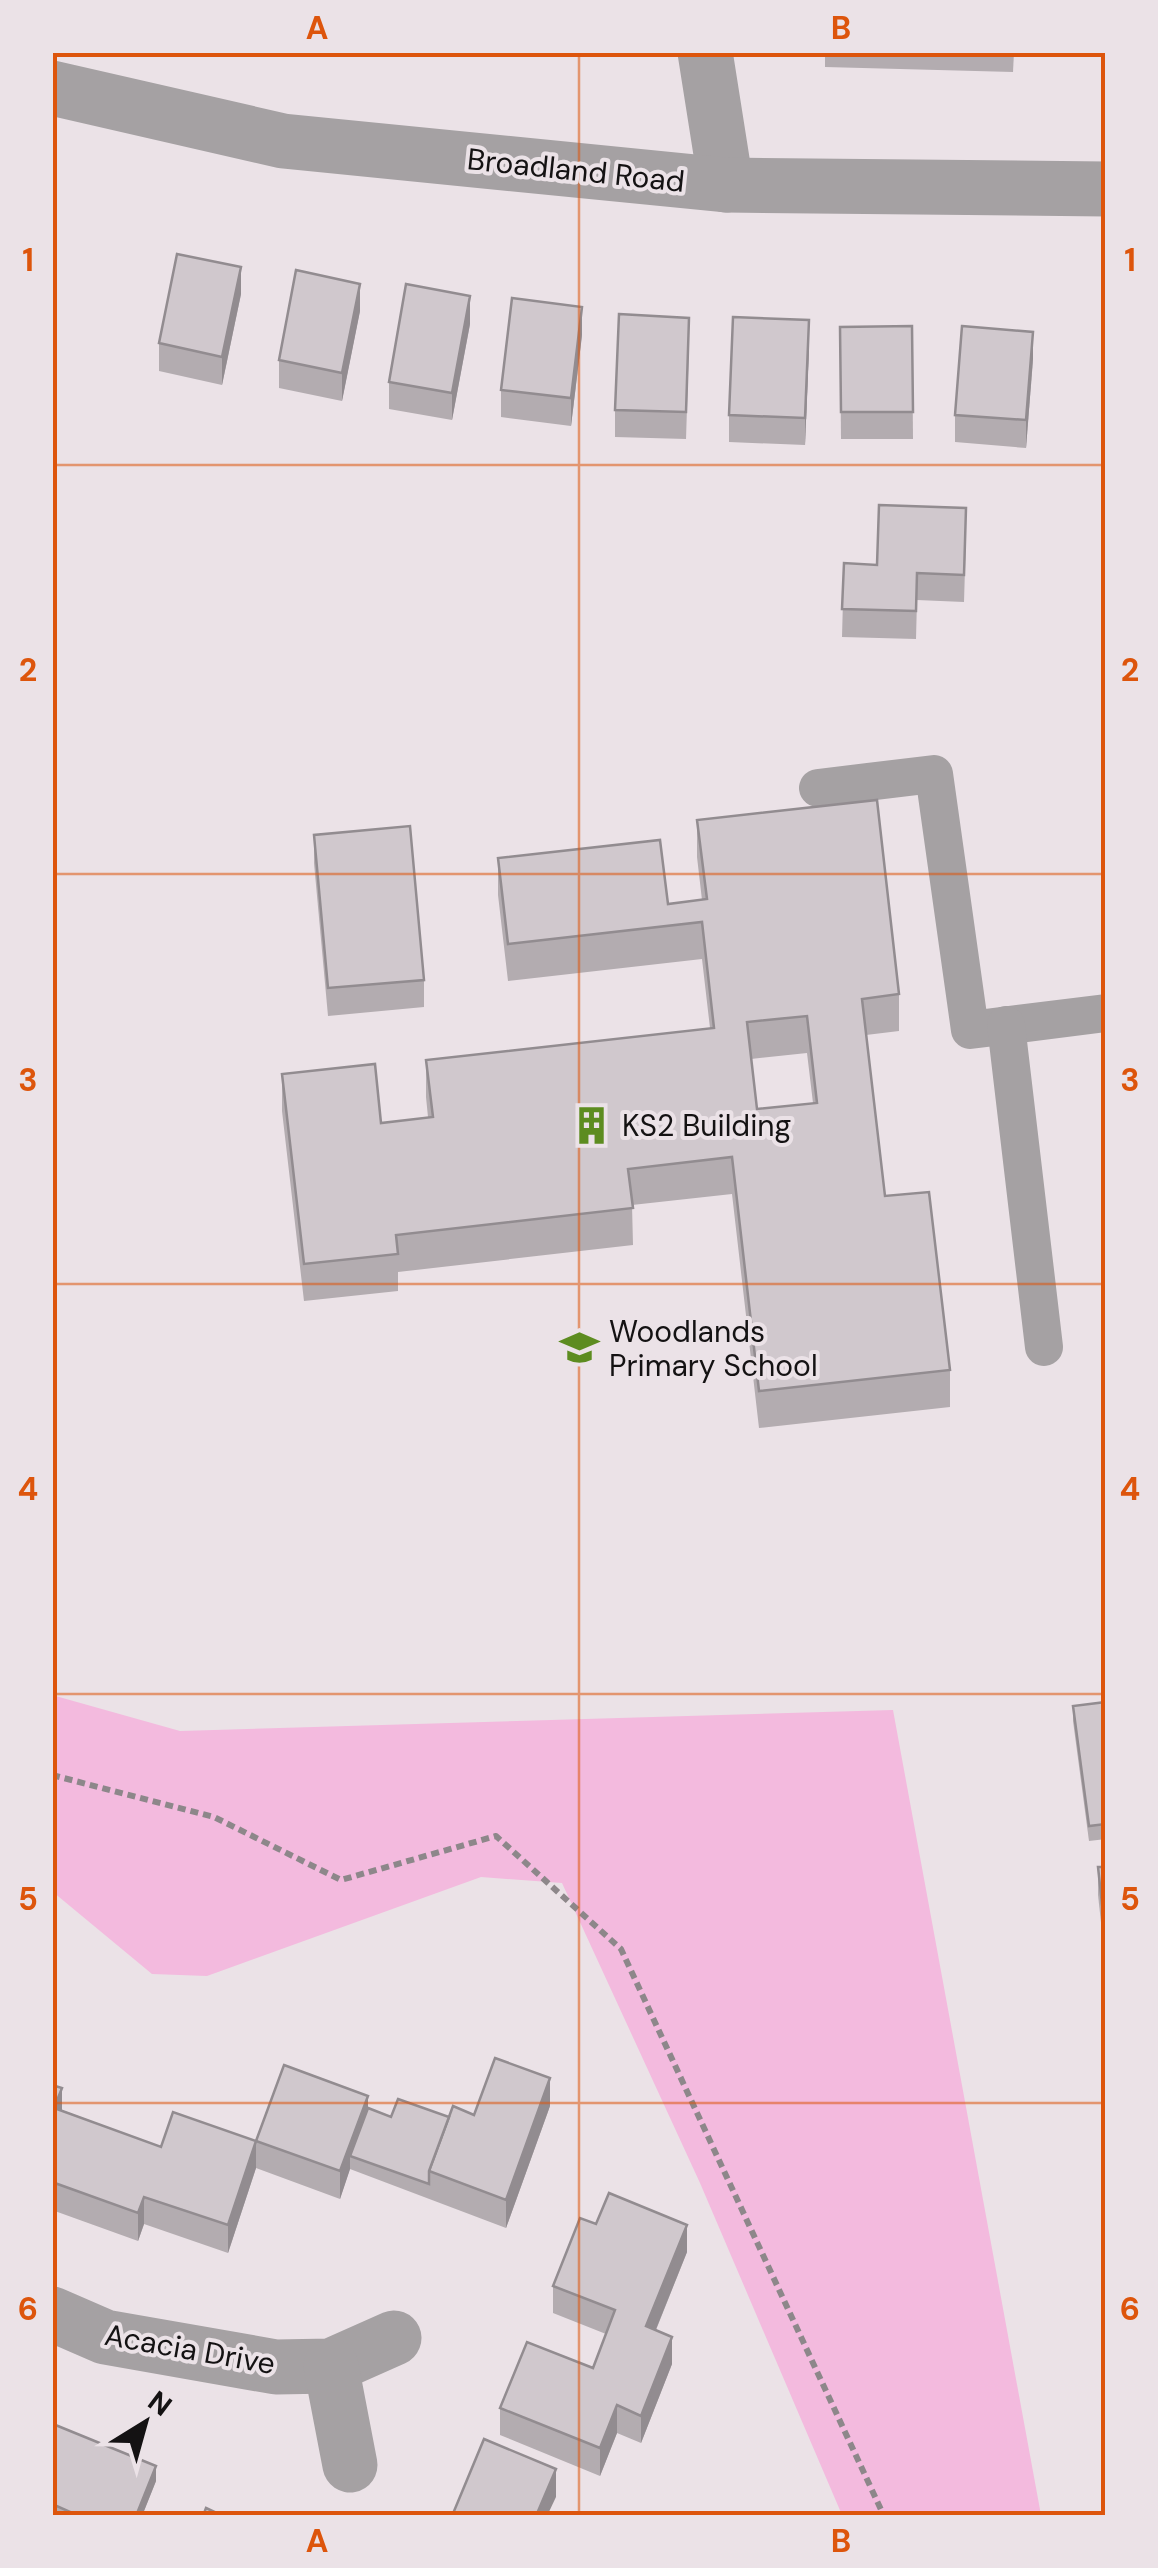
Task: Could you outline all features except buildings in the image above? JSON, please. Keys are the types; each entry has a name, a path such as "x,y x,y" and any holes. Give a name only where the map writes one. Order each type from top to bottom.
{"street":[{"path":"705,52 726,185"},
{"name":"Broadland Road","path":"52,88 283,142 726,185 1106,189"},
{"name":"Acacia Drive","path":"52,2314 105,2338 276,2367 332,2366 394,2338"},
{"path":"332,2366 350,2465"}],"lane":[{"path":"818,788 934,774 970,1030 1106,1013"},
{"path":"1006,1025 1044,1348"}],"path":[{"path":"52,1775 214,1816 340,1880 496,1836 622,1950 884,2516"}],"shaded area":[{"path":"52,1695 180,1731 893,1710 1041,2515 842,2515 700,2183 562,1883 481,1877 207,1976 152,1974 53,1892"}],"place":[{"name":"KS2 Building","path":"592,1125"},
{"name":"Woodlands Primary School","path":"579,1348"}]}
